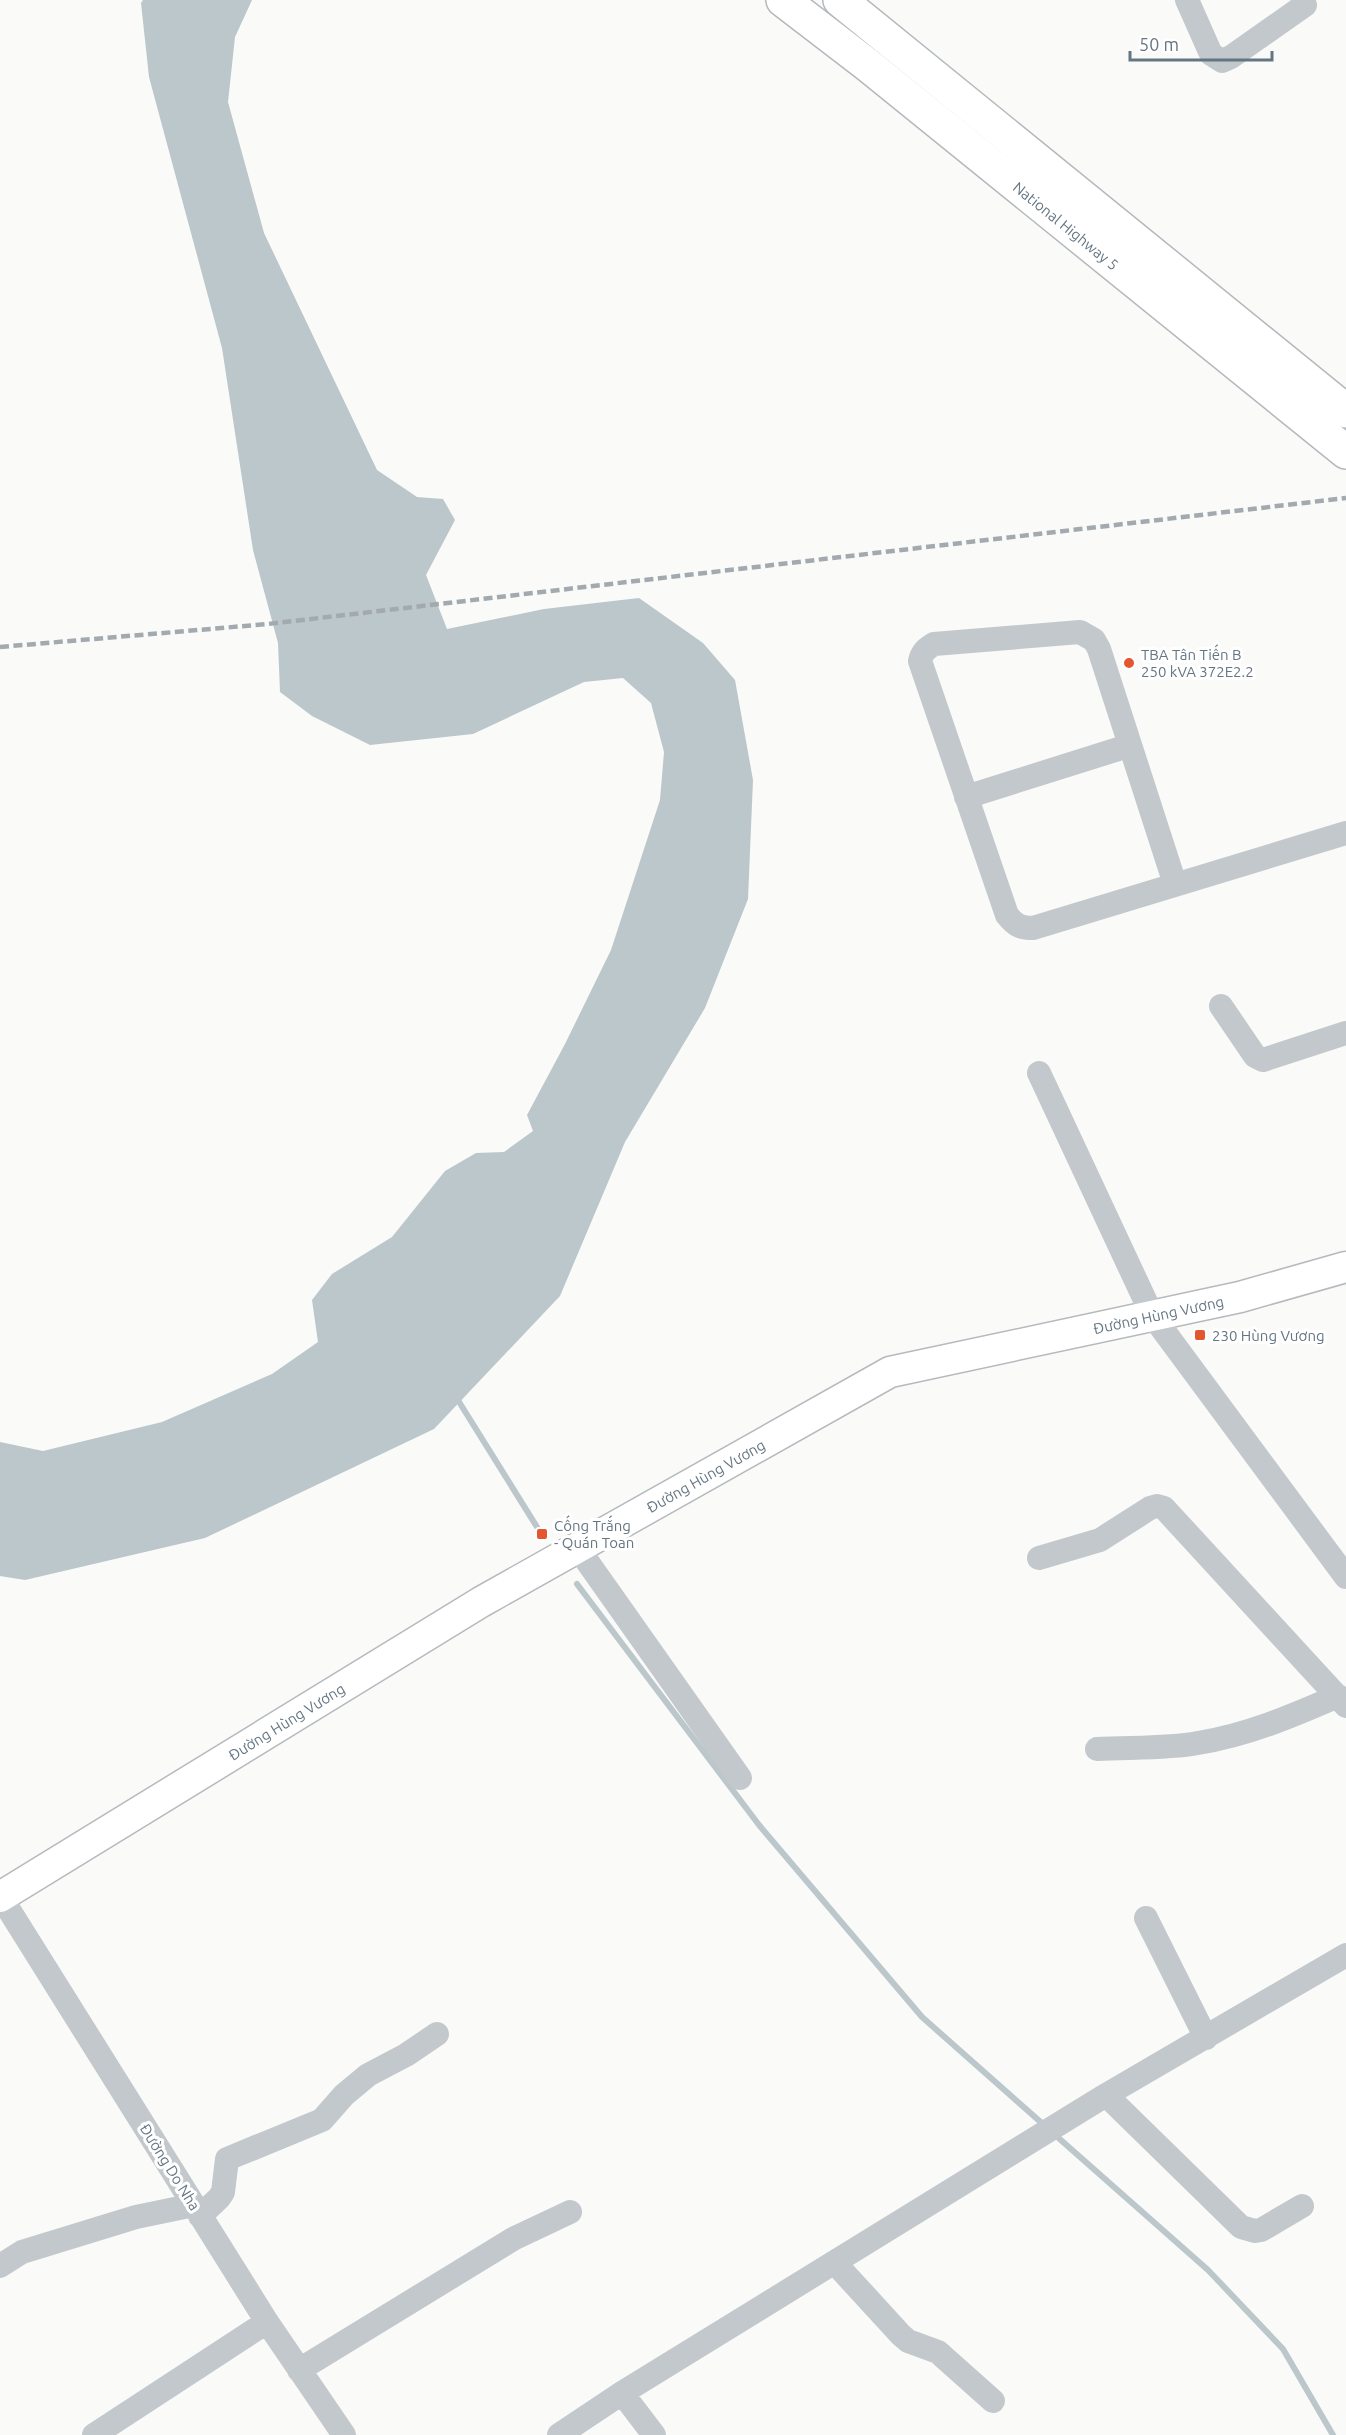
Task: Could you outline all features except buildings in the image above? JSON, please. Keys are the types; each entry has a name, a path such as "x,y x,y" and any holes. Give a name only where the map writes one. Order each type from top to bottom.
{"highway":[{"name":"National Highway 5","path":"783,0 869,66 1346,452"},
{"path":"840,0 1346,411"}],"main road":[{"name":"Đường Hùng Vương","path":"1,1897 482,1602 890,1372 1240,1297 1346,1267"}],"street":[{"path":"1187,0 1211,54 1222,61 1305,4"},
{"path":"1175,884 1128,746 1099,649 1088,635 1080,632 934,644 921,654 920,661 1007,915 1022,928 1033,928 1346,833"},
{"path":"966,797 1128,746"},
{"path":"1221,1006 1255,1056 1263,1060 1346,1033"},
{"path":"1039,1073 1152,1315 1346,1577"},
{"path":"1039,1558 1100,1540 1150,1508 1157,1506 1164,1508 1342,1701 1272,1725 1195,1744 1097,1749"},
{"path":"577,1547 740,1778"},
{"name":"Đường Do Nha","path":"1,1897 267,2322 344,2435"},
{"path":"1146,1918 1206,2038"},
{"path":"560,2435 622,2393 1106,2095 1346,1955"},
{"path":"0,2266 22,2252 136,2217 197,2210 223,2192 227,2159 322,2120 355,2085 437,2034"},
{"path":"1106,2095 1241,2227 1255,2231 1261,2230 1302,2206"},
{"path":"299,2370 497,2248 570,2212"},
{"path":"835,2263 901,2335 908,2341 938,2352 993,2401"},
{"path":"94,2435 267,2322"},
{"path":"622,2393 654,2435"}],"shaded area":[{"path":"143,0 252,0 235,37 228,102 264,233 377,470 417,497 443,499 455,520 426,575 447,629 544,609 639,598 703,643 735,680 753,780 748,899 705,1008 625,1142 560,1296 434,1429 205,1538 25,1580 0,1576 0,1442 43,1451 162,1422 272,1374 318,1342 312,1300 332,1274 392,1237 445,1171 476,1153 504,1152 533,1131 527,1115 611,950 660,800 664,752 651,703 623,678 584,682 473,734 370,745 312,716 280,692 278,643 253,550 222,348 149,77 141,3"}],"waterway":[{"path":"456,1397 537,1527"},
{"path":"577,1584 759,1825 922,2017 1044,2125"},
{"path":"1054,2134 1208,2270 1283,2349 1333,2435"}],"railway":[{"path":"0,647 268,624 1346,498"}],"place":[{"name":"TBA Tân Tiến B 250 kVA 372E2.2","path":"1129,663"},
{"name":"230 Hùng Vương","path":"1200,1335"},
{"name":"Cống Trắng - Quán Toan","path":"542,1534"}]}
